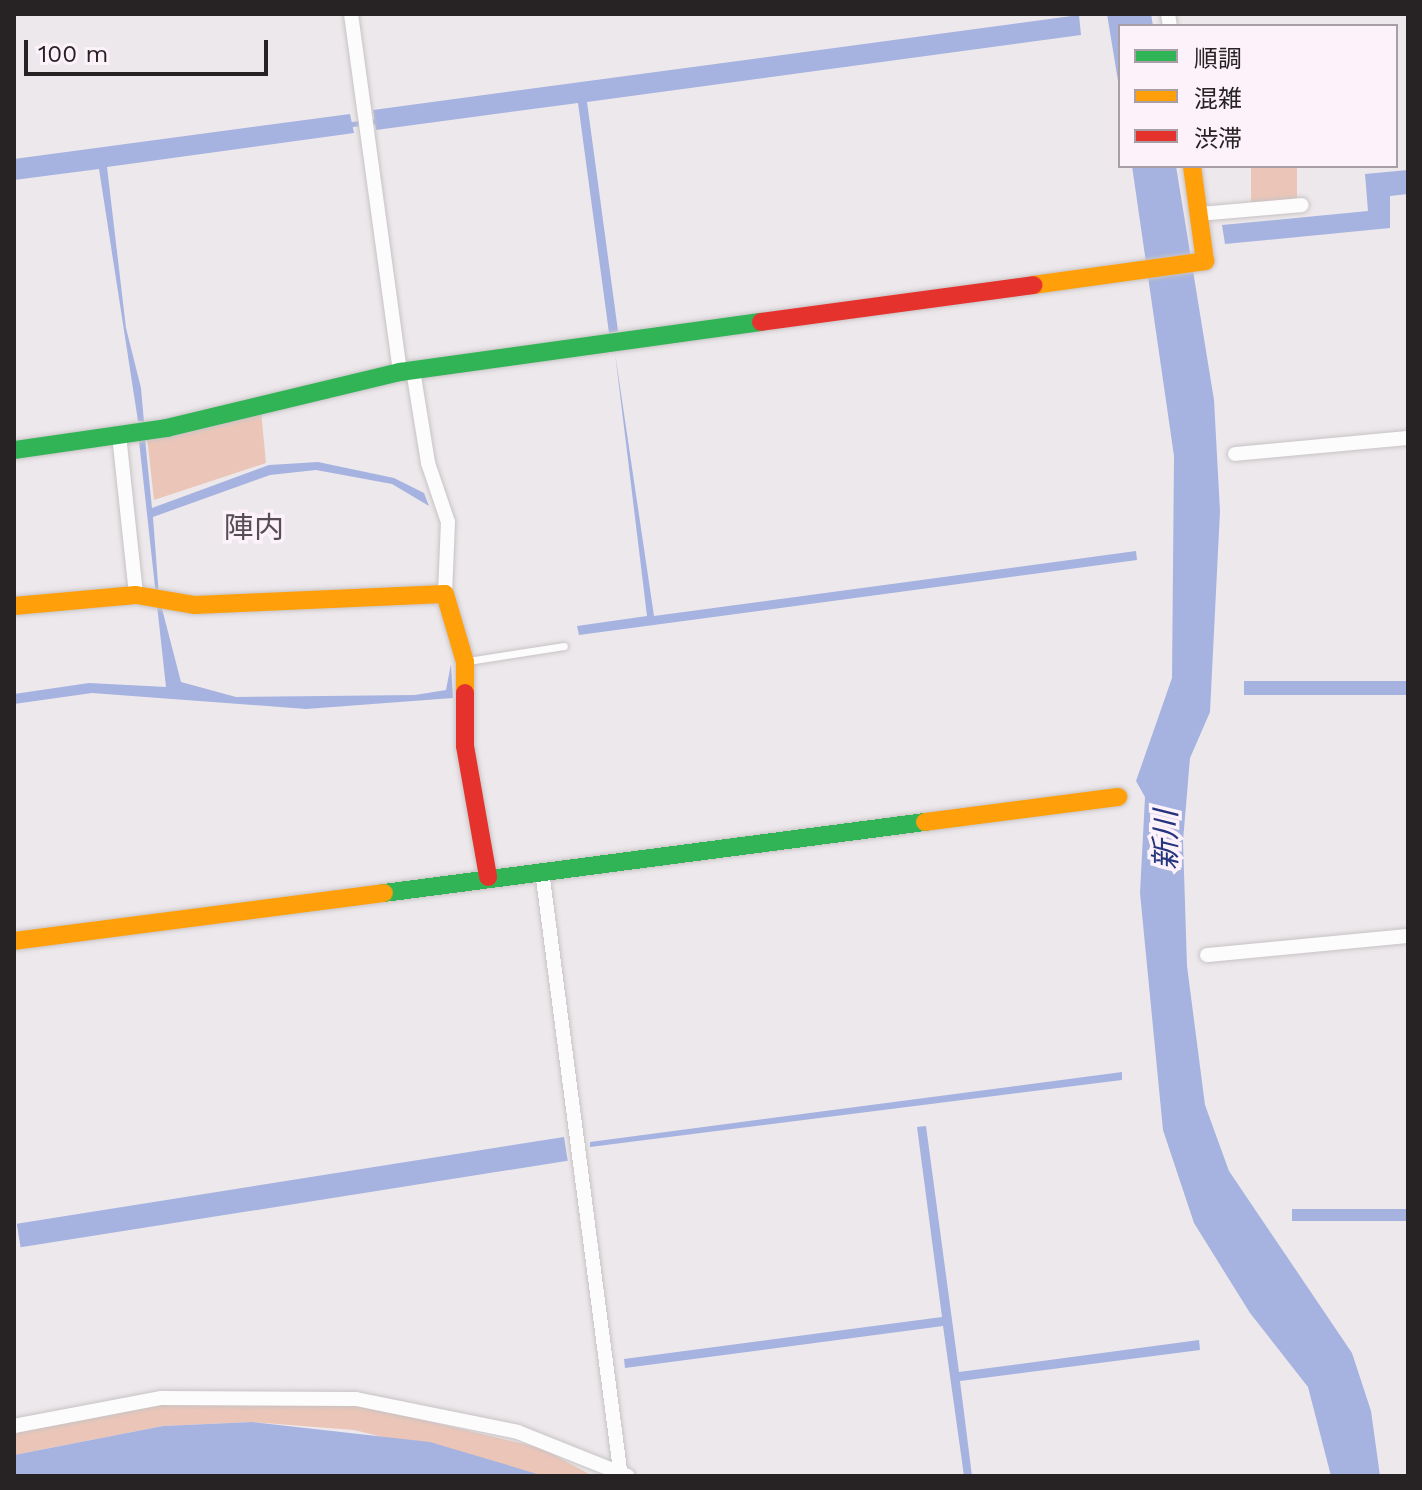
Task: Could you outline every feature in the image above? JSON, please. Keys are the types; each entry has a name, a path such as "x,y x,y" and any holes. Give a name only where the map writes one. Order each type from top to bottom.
{"street":[{"path":"351,14 407,371 428,463 448,522 445,594 465,662 465,746 488,877"},
{"path":"14,450 119,435 407,371 1205,261 1192,168"},
{"path":"1199,214 1302,205"},
{"path":"119,435 149,597"},
{"path":"1235,454 1408,438"},
{"path":"14,606 149,597 195,605 445,594"},
{"path":"14,941 1118,797"},
{"path":"14,1426 161,1398 356,1399 518,1432 624,1473 542,871"},
{"path":"1207,955 1408,936"}],"lane":[{"path":"465,662 564,646"}],"shaded area":[{"path":"1251,168 1297,168 1297,202 1251,202"},
{"path":"261,411 266,463 154,500 147,437"},
{"path":"159,1403 356,1404 541,1448 593,1476 544,1476 354,1430 252,1422 163,1426 14,1455 14,1435 44,1421"}],"water":[{"path":"1107,14 1151,14 1153,24 1118,24 1118,81"},
{"path":"1079,15 1081,35 587,102 618,331 609,333 578,103 376,130 373,110"},
{"path":"350,114 354,133 107,167 126,328 141,388 144,422 138,421 99,169 14,180 14,159"},
{"name":"新川","path":"1132,168 1176,168 1214,400 1220,511 1210,712 1190,758 1183,841 1187,966 1205,1105 1229,1171 1352,1353 1371,1411 1380,1476 1331,1476 1308,1387 1250,1313 1194,1223 1163,1130 1140,893 1145,797 1136,781 1172,678 1174,456"},
{"path":"1408,170 1408,194 1390,196 1390,228 1225,244 1222,225 1368,211 1365,174"},
{"path":"615,353 654,616 1136,551 1137,560 579,635 577,626 647,616"},
{"path":"145,439 152,508 269,465 318,462 394,478 424,493 429,506 392,484 316,470 270,475 153,517 159,597 181,682 236,697 415,695 446,690 451,664 453,698 306,709 92,693 14,704 14,694 89,683 166,687 139,441"},
{"path":"1244,681 1408,681 1408,695 1244,695"},
{"path":"1122,1072 1122,1080 590,1147 590,1142"},
{"path":"926,1126 959,1372 1199,1340 1200,1350 960,1381 972,1476 964,1476 943,1326 625,1368 624,1359 942,1317 917,1127"},
{"path":"564,1137 568,1161 21,1247 17,1224"},
{"path":"1292,1209 1408,1209 1408,1221 1292,1221"},
{"path":"252,1422 430,1442 544,1476 14,1476 14,1455 163,1426"}],"waterway":[{"path":"352,124 375,121"}],"traffic: fast":[{"path":"14,450 167,428 400,372 761,322"},
{"path":"384,893 925,822"}],"traffic: slow":[{"path":"1033,285 1205,261 1192,168"},
{"path":"14,606 136,595 195,605 445,594 465,662 465,693"},
{"path":"925,822 1118,797"},
{"path":"14,941 384,893"}],"traffic: jam":[{"path":"761,322 1033,285"},
{"path":"465,693 465,746 488,877"}],"district":[{"name":"陣内","path":"254,528"}]}
